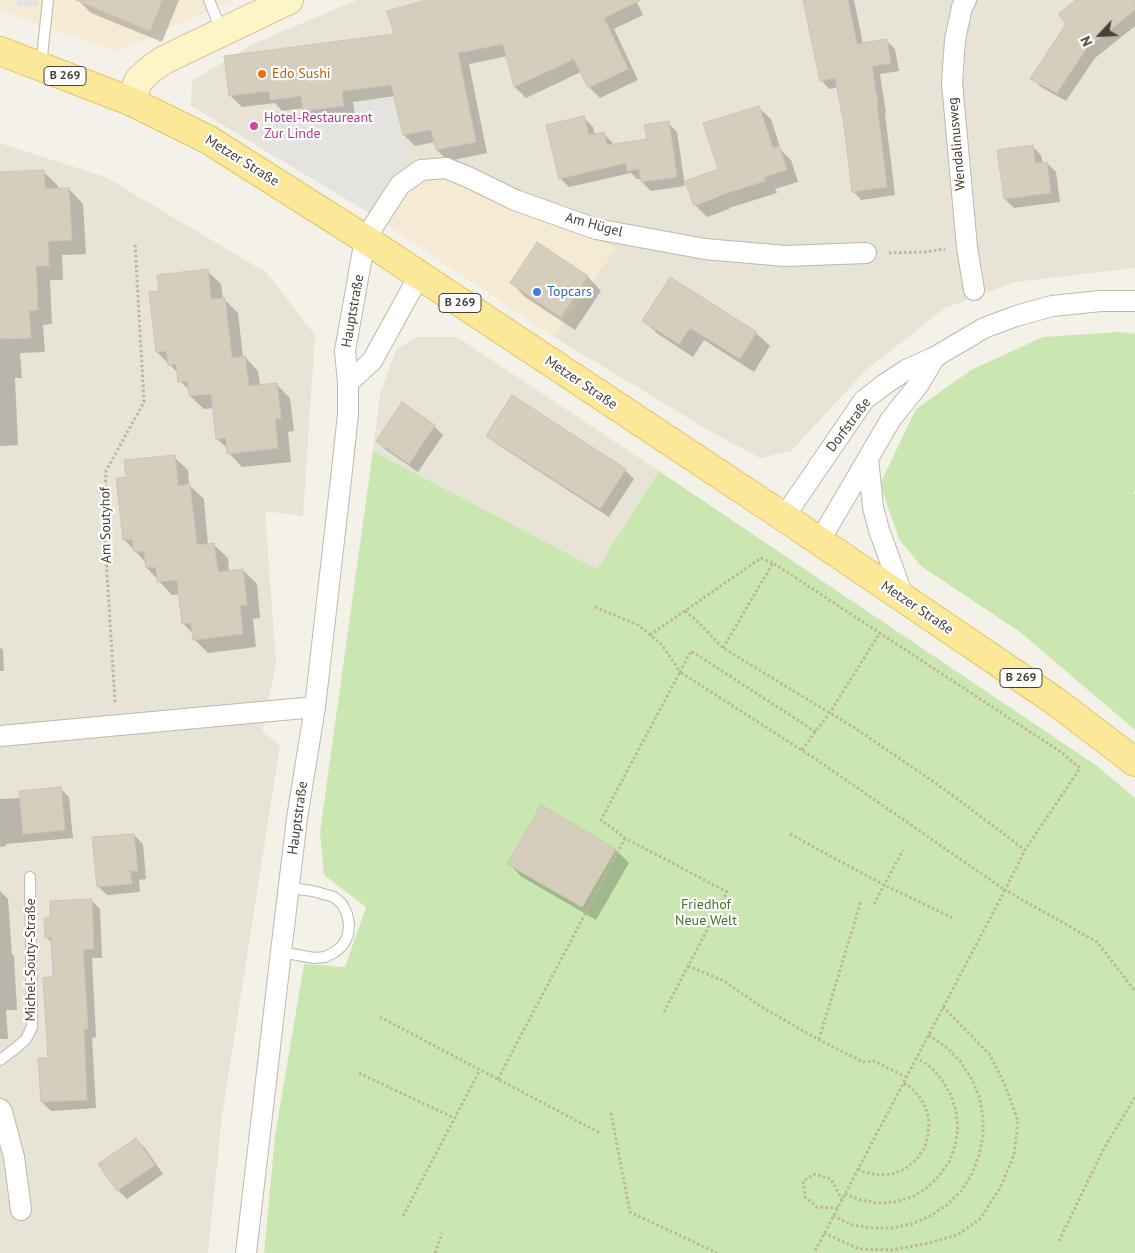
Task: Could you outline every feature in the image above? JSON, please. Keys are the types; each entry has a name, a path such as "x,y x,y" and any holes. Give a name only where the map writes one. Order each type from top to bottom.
{"main road":[{"path":"130,101 139,80 164,60 289,0"},
{"name":"Metzer Straße","path":"0,51 130,101 210,140 365,239 784,517 1055,701 1135,762"}],"street":[{"name":"Wendalinusweg","path":"966,0 962,7 955,40 952,83 967,247 974,290"},
{"name":"Am Hügel","path":"365,239 400,185 421,170 446,168 516,200 596,229 705,250 785,256 866,253"},
{"name":"Hauptstraße","path":"246,1253 297,818 315,707 343,461 348,414 345,352 365,239"},
{"name":"Hauptstraße","path":"348,383 372,361 419,276"},
{"name":"Dorfstraße","path":"784,517 864,400 899,374 935,357 984,328 1016,316 1052,306 1101,301 1135,301"},
{"name":"Dorfstraße","path":"819,542 891,419 918,384 935,357"},
{"path":"868,458 873,507 879,530 904,599"},
{"path":"0,736 315,707"},
{"path":"0,1109 14,1157 21,1210"}],"lane":[{"path":"41,67 48,0"},
{"path":"210,0 222,32"},
{"name":"Michel-Souty-Straße","path":"0,1060 26,1039 32,1027 30,876"},
{"path":"281,952 314,958 325,957 335,952 348,935 349,924 347,914 342,904 334,897 313,891 290,888"}],"path":[{"name":"Am Soutyhof","path":"116,725 104,525 106,471 144,402 134,244"},
{"path":"866,253 924,252 967,247"},
{"path":"650,635 761,558 773,563 1061,752 1080,768 1025,850 814,1253"},
{"path":"723,648 773,563"},
{"path":"595,607 638,625 662,645 680,672 802,750 1005,890 1097,942 1135,992"},
{"path":"685,611 723,648 858,730 944,789 1025,850"},
{"path":"802,750 830,712 880,633"},
{"path":"664,1012 727,892 625,838 601,820 691,651 816,732"},
{"path":"790,834 884,885 953,918"},
{"path":"498,1079 625,838"},
{"path":"874,904 903,850"},
{"path":"819,1040 861,901"},
{"path":"688,966 724,981 760,1006 819,1040 863,1062 874,1060 906,1077"},
{"path":"824,1234 859,1249 893,1250 929,1243 956,1235 980,1218 1000,1188 1014,1155 1018,1121 1005,1085 990,1055 943,1007"},
{"path":"380,1017 600,1133"},
{"path":"833,1216 852,1225 872,1228 892,1228 912,1224 930,1216 947,1205 961,1191 972,1174 979,1156 983,1136 983,1116 979,1096 971,1078 960,1061 946,1047 928,1036"},
{"path":"845,1194 861,1200 878,1203 896,1202 912,1197 926,1188 939,1176 949,1162 955,1146 958,1129 951,1095 931,1067 917,1058"},
{"path":"403,1216 480,1070"},
{"path":"359,1073 454,1118"},
{"path":"858,1169 878,1175 892,1174 905,1169 916,1160 924,1149 928,1136 929,1122 926,1108 919,1096 903,1083"},
{"path":"1059,1242 1103,1150 1135,1097"},
{"path":"612,1113 630,1212 717,1253"},
{"path":"838,1208 818,1207 805,1197 802,1181 814,1174 831,1179 842,1200"},
{"path":"435,1253 442,1233"}],"shaded area":[{"path":"0,0 233,0 119,51 94,44 0,10"},
{"path":"17,0 38,0 38,6 17,6"},
{"path":"357,0 1135,0 1135,268 1015,282 945,308 866,370 791,451 760,458 713,433 554,337 386,223 191,106 192,81 253,44"},
{"path":"395,99 408,158 400,162 394,170 368,212 262,149 266,113 303,111"},
{"path":"0,143 105,177 267,273 315,335 303,516 265,511 276,663 262,732 280,745 222,1116 208,1253 0,1253"},
{"name":"Topcars","path":"447,177 515,210 617,247 554,337 386,223 403,193 424,179"},
{"path":"416,337 457,337 659,471 597,569 373,451 380,395 396,350"}],"green space":[{"path":"1120,332 1135,334 1135,491 1133,493 1135,494 1135,730 1020,632 921,566 899,539 880,484 916,409 971,370 1043,337"},
{"name":"Friedhof Neue Welt","path":"373,451 597,569 659,471 1097,766 1135,798 1135,1253 264,1253 275,1136 304,964 345,967 366,907 324,875 320,832"}],"building":[{"path":"76,0 162,0 150,31"},
{"path":"426,0 641,0 604,18 628,69 588,88 574,59 514,87 503,44 458,53 476,142 436,150 431,130 403,135 391,85 342,91 344,106 303,111 301,96 270,100 269,91 229,96 224,56 394,34 387,11"},
{"path":"803,0 848,0 857,44 887,39 891,63 872,66 887,187 852,192 844,125 835,78 820,81"},
{"path":"1076,0 1135,0 1135,10 1086,49 1057,93 1030,79 1066,24 1058,14"},
{"path":"759,106 773,148 779,146 787,170 764,177 765,181 694,206 685,181 718,169 703,123"},
{"path":"584,116 589,135 604,132 607,145 647,139 644,125 669,121 677,177 641,182 639,169 627,171 626,163 559,179 546,125"},
{"path":"1033,145 1035,163 1047,162 1051,193 1004,199 997,150"},
{"path":"44,170 45,189 69,188 72,240 48,241 49,266 36,266 38,310 29,311 31,338 0,339 0,172"},
{"path":"537,242 588,276 561,317 510,283"},
{"path":"208,269 211,299 225,298 232,358 245,356 249,386 277,383 281,418 275,419 278,448 227,454 226,438 216,439 211,394 189,396 187,381 178,382 176,364 168,365 166,351 156,352 149,292 159,291 157,275"},
{"path":"670,277 757,332 740,359 690,328 679,344 642,321"},
{"path":"512,395 626,469 600,509 486,436"},
{"path":"402,402 435,425 409,464 376,441"},
{"path":"175,455 178,486 190,484 197,545 214,543 218,572 243,569 247,605 240,605 243,634 193,640 191,623 182,624 177,580 157,582 156,567 146,568 144,551 134,552 132,539 123,540 116,478 126,477 124,460"},
{"path":"61,787 65,830 23,834 19,791"},
{"path":"541,805 616,849 582,907 507,864"},
{"path":"134,834 138,871 130,871 132,884 97,887 92,837"},
{"path":"92,899 94,949 83,950 88,1029 84,1029 87,1100 41,1102 38,1058 48,1058 43,978 53,977 51,937 45,938 44,918 50,917 50,901"},
{"path":"136,1138 155,1165 117,1191 98,1164"}],"place":[{"name":"Edo Sushi","path":"262,74"},
{"name":"Hotel-Restaureant Zur Linde","path":"254,126"},
{"name":"Topcars","path":"537,292"}]}
